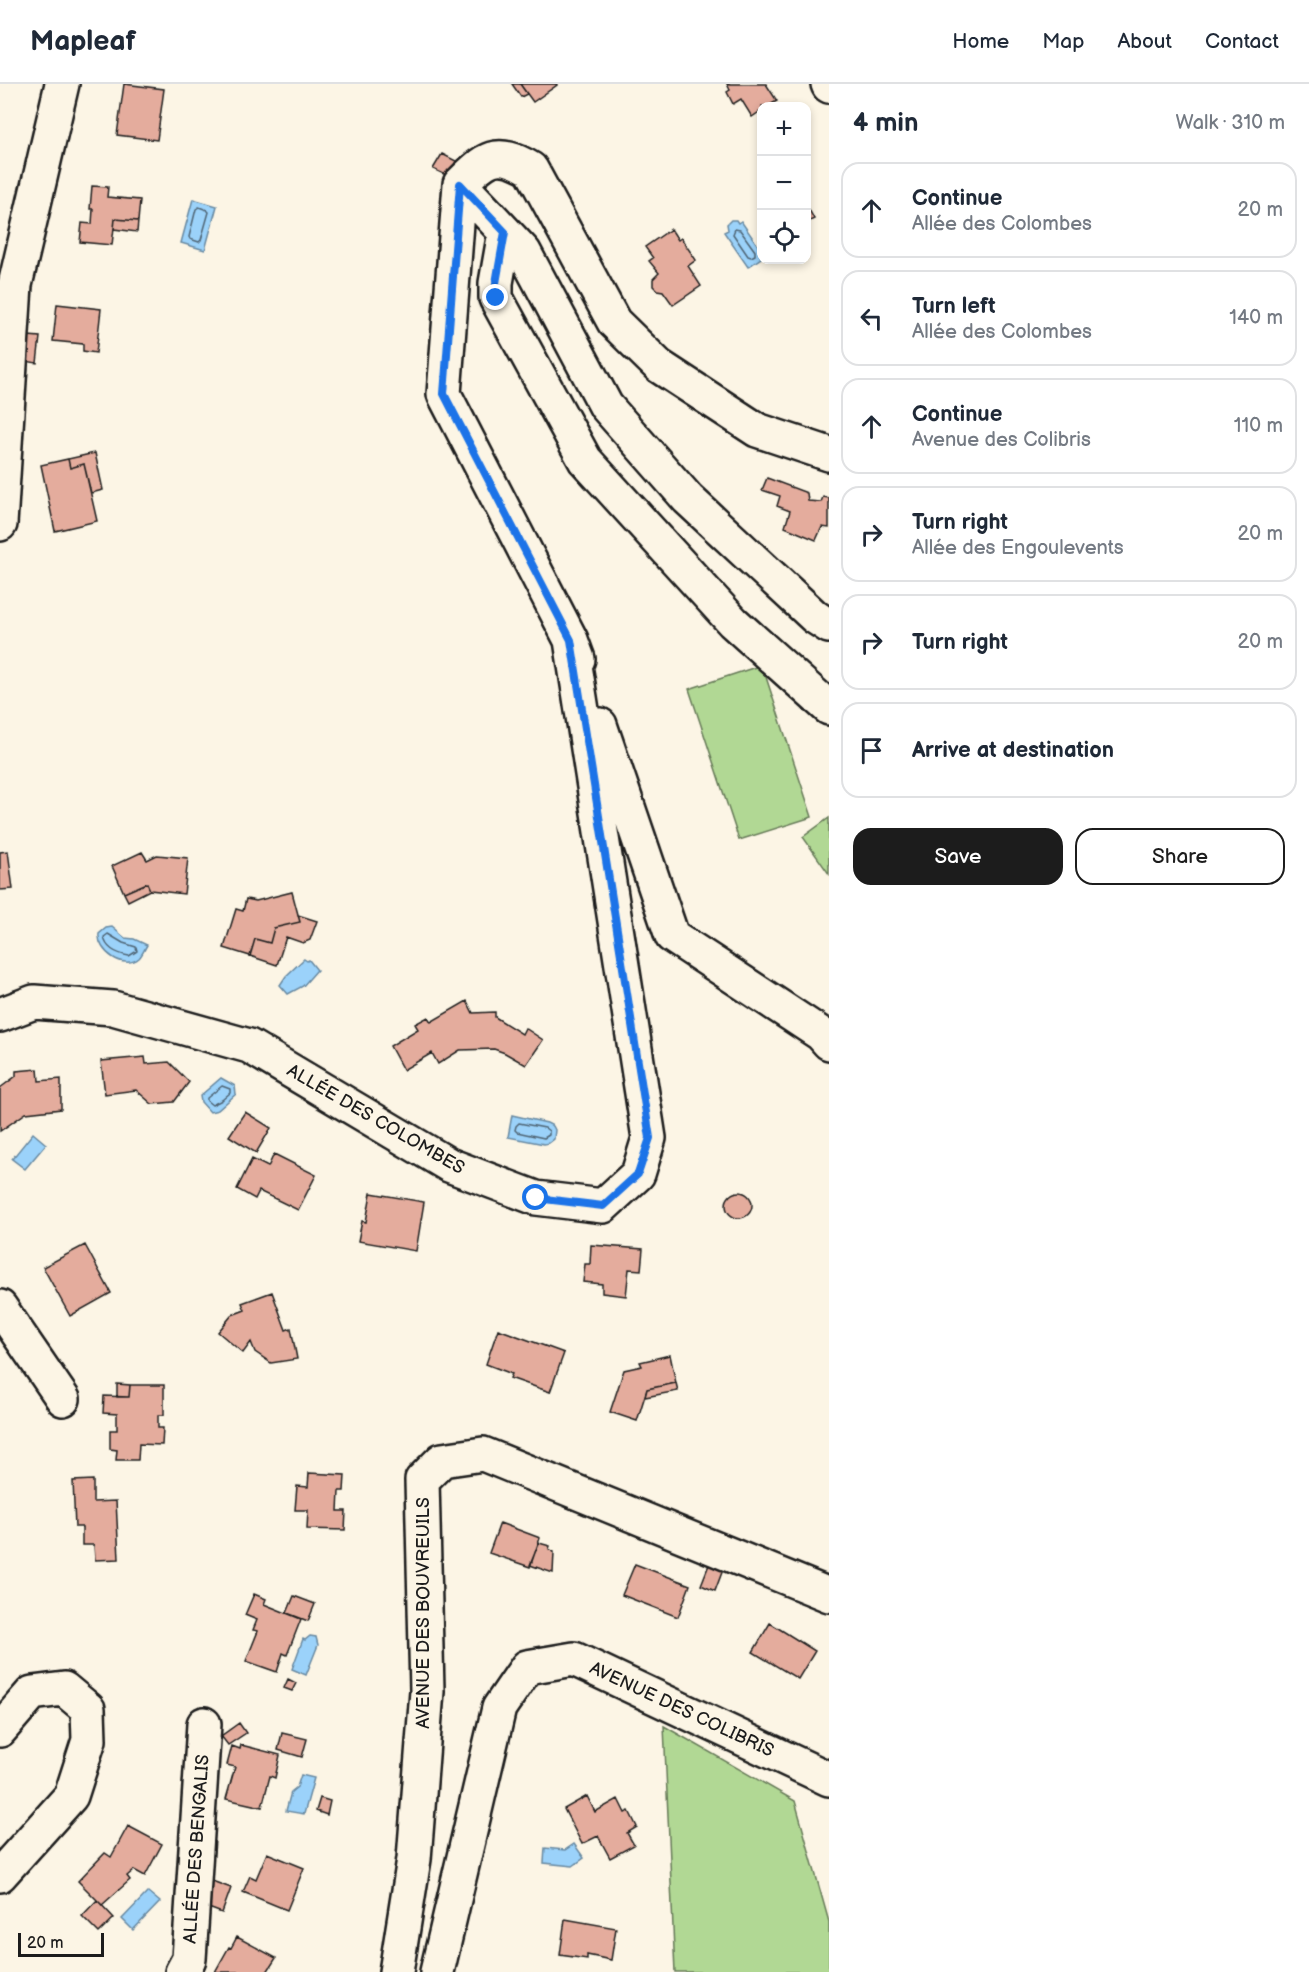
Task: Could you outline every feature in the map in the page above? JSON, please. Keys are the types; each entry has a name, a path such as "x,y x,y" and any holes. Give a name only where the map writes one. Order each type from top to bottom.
{"street":[{"path":"0,524 15,285 62,84"},
{"path":"829,454 757,430 659,366 614,322 531,169 503,157 482,162 460,184 444,394 571,640 672,936 820,1034 829,1043"},
{"path":"460,184 524,252 606,406 688,499 815,616 829,626"},
{"path":"505,232 496,283 496,298 585,460 733,622 829,708"},
{"name":"ALLÉE DES COLOMBES","path":"0,1015 34,1002 113,1008 249,1046 449,1164 536,1198 603,1206 638,1174 650,1138 571,640"},
{"path":"0,1307 63,1399"},
{"name":"AVENUE DES BOUVREUILS","path":"396,1972 414,1859 427,1691 422,1480 442,1460 483,1454 829,1595"},
{"name":"AVENUE DES COLIBRIS","path":"436,1972 500,1708 527,1667 574,1659 829,1779"},
{"path":"0,1730 32,1693 64,1689 88,1709 88,1740 71,1796 0,1875"},
{"name":"ALLÉE DES BENGALIS","path":"182,1972 189,1959 204,1724"}],"green space":[{"path":"762,665 812,817 739,840 689,689"},
{"path":"829,818 829,874 803,837"},
{"path":"664,1726 795,1801 829,1922 829,1972 675,1972"}],"water":[{"path":"193,199 217,206 205,250 181,243"},
{"path":"731,220 736,220 738,223 741,221 757,244 757,261 748,267 724,232 728,230 727,224"},
{"path":"112,927 125,938 147,945 139,958 133,961 119,961 102,947 99,934 106,928"},
{"path":"304,959 309,960 317,970 303,986 288,994 280,985"},
{"path":"221,1078 235,1086 236,1094 218,1110 210,1112 201,1102 200,1096"},
{"path":"512,1115 553,1126 554,1139 544,1144 508,1137"},
{"path":"33,1133 46,1144 25,1169 12,1159"},
{"path":"310,1636 316,1637 318,1645 306,1675 292,1669 303,1639"},
{"path":"301,1775 314,1778 304,1814 286,1811 291,1792 297,1787"},
{"path":"574,1844 584,1858 573,1866 544,1863 545,1848 565,1850"},
{"path":"148,1892 160,1902 133,1930 122,1919"}],"building":[{"path":"124,84 164,89 157,140 117,135"},
{"path":"512,84 520,84 527,94 521,97"},
{"path":"520,84 557,84 557,85 533,102"},
{"path":"727,84 766,84 777,101 757,102 757,114 752,117 741,99 733,104 727,92 730,90"},
{"path":"442,154 456,161 448,176 433,169"},
{"path":"92,186 108,187 107,197 140,200 138,221 115,219 112,245 80,242 82,223 92,224 93,209 90,209"},
{"path":"115,219 138,221 137,232 114,229"},
{"path":"671,229 678,240 681,238 696,260 688,266 701,286 673,305 663,291 653,286 653,279 659,273 649,261 653,258 645,247"},
{"path":"57,304 101,309 96,353 83,351 83,344 53,341"},
{"path":"28,336 40,337 37,363 25,361"},
{"path":"95,453 103,490 91,493 84,464 70,468 68,459"},
{"path":"68,459 70,468 84,464 97,521 55,531 41,465"},
{"path":"767,478 807,493 808,501 821,502 823,497 829,498 829,528 822,527 816,540 785,527 790,511 777,506 780,496 762,490"},
{"path":"8,851 13,889 0,890 0,852"},
{"path":"142,852 147,860 157,855 188,858 184,894 150,890 147,883 124,893 112,866"},
{"path":"147,883 150,890 128,901 124,893"},
{"path":"292,892 300,922 274,928 270,943 255,939 250,956 224,948 236,909 243,911 246,899 256,901"},
{"path":"298,915 317,921 310,940 303,943 286,937 277,965 250,956 255,939 270,943 274,928 300,922"},
{"path":"467,1001 473,1013 495,1012 495,1017 522,1034 525,1028 543,1040 526,1065 494,1049 460,1050 438,1064 432,1053 403,1070 390,1046 418,1029 415,1024 428,1017 431,1022"},
{"path":"145,1057 146,1064 169,1062 189,1082 174,1102 152,1104 136,1090 105,1094 101,1061"},
{"path":"38,1069 39,1081 61,1079 61,1109 26,1113 0,1131 0,1088 16,1076 16,1071"},
{"path":"245,1112 271,1128 256,1153 229,1136"},
{"path":"274,1154 316,1175 298,1210 259,1191 255,1199 237,1189 252,1159 268,1167"},
{"path":"739,1192 748,1196 752,1205 748,1214 739,1218 730,1214 726,1205 730,1196"},
{"path":"371,1193 424,1202 416,1251 358,1241 362,1221 366,1222"},
{"path":"85,1245 111,1293 70,1316 43,1267"},
{"path":"591,1245 643,1249 641,1270 629,1269 626,1296 602,1293 602,1284 583,1282 585,1264 590,1264"},
{"path":"272,1292 286,1330 291,1328 297,1359 271,1363 255,1352 251,1342 243,1353 218,1332 232,1315 245,1310 242,1303"},
{"path":"498,1329 564,1353 550,1392 510,1378 512,1374 486,1364"},
{"path":"670,1355 676,1383 647,1389 637,1421 610,1412 624,1370 642,1366 640,1362"},
{"path":"676,1383 678,1391 645,1397 647,1389"},
{"path":"117,1384 130,1385 129,1397 117,1397"},
{"path":"130,1385 164,1385 164,1415 158,1415 158,1428 163,1428 162,1445 139,1444 138,1460 116,1460 117,1450 110,1449 110,1430 117,1430 117,1414 103,1413 104,1396 129,1397"},
{"path":"309,1473 345,1475 344,1491 339,1491 338,1511 346,1511 345,1530 307,1529 308,1510 295,1510 297,1486 308,1487"},
{"path":"93,1480 93,1502 116,1501 119,1559 95,1560 94,1545 82,1545 82,1527 75,1527 73,1481"},
{"path":"500,1523 540,1538 530,1567 489,1553"},
{"path":"539,1543 550,1546 549,1549 554,1552 553,1573 530,1565"},
{"path":"710,1562 724,1567 715,1591 701,1585"},
{"path":"635,1564 690,1585 678,1617 622,1595"},
{"path":"254,1594 266,1599 264,1604 301,1619 287,1655 283,1653 277,1672 246,1661 258,1631 253,1630 257,1620 245,1615"},
{"path":"294,1596 315,1604 308,1621 287,1613"},
{"path":"770,1623 815,1651 798,1679 753,1652"},
{"path":"288,1679 296,1683 292,1691 284,1688"},
{"path":"239,1723 246,1733 228,1745 221,1736"},
{"path":"282,1733 307,1739 302,1757 278,1750"},
{"path":"241,1745 280,1755 275,1778 270,1776 262,1807 226,1799 235,1767 227,1765 232,1746 240,1749"},
{"path":"587,1796 595,1812 618,1799 625,1813 629,1811 637,1827 627,1833 634,1845 610,1858 598,1836 582,1844 564,1809"},
{"path":"320,1798 330,1801 327,1815 316,1811"},
{"path":"128,1826 162,1844 145,1876 134,1870 127,1876 130,1880 102,1905 78,1881 105,1853 111,1857"},
{"path":"267,1853 304,1868 287,1910 243,1892 250,1876 256,1879"},
{"path":"204,1878 231,1888 222,1913 203,1906"},
{"path":"97,1900 114,1918 99,1933 82,1916"},
{"path":"565,1919 616,1928 611,1960 587,1955 587,1959 560,1955"},
{"path":"237,1937 276,1958 267,1972 215,1972"}],"route":[{"path":"496,298 496,283 505,232 460,184 444,394 571,640 650,1138 638,1174 603,1206 536,1198"}]}
